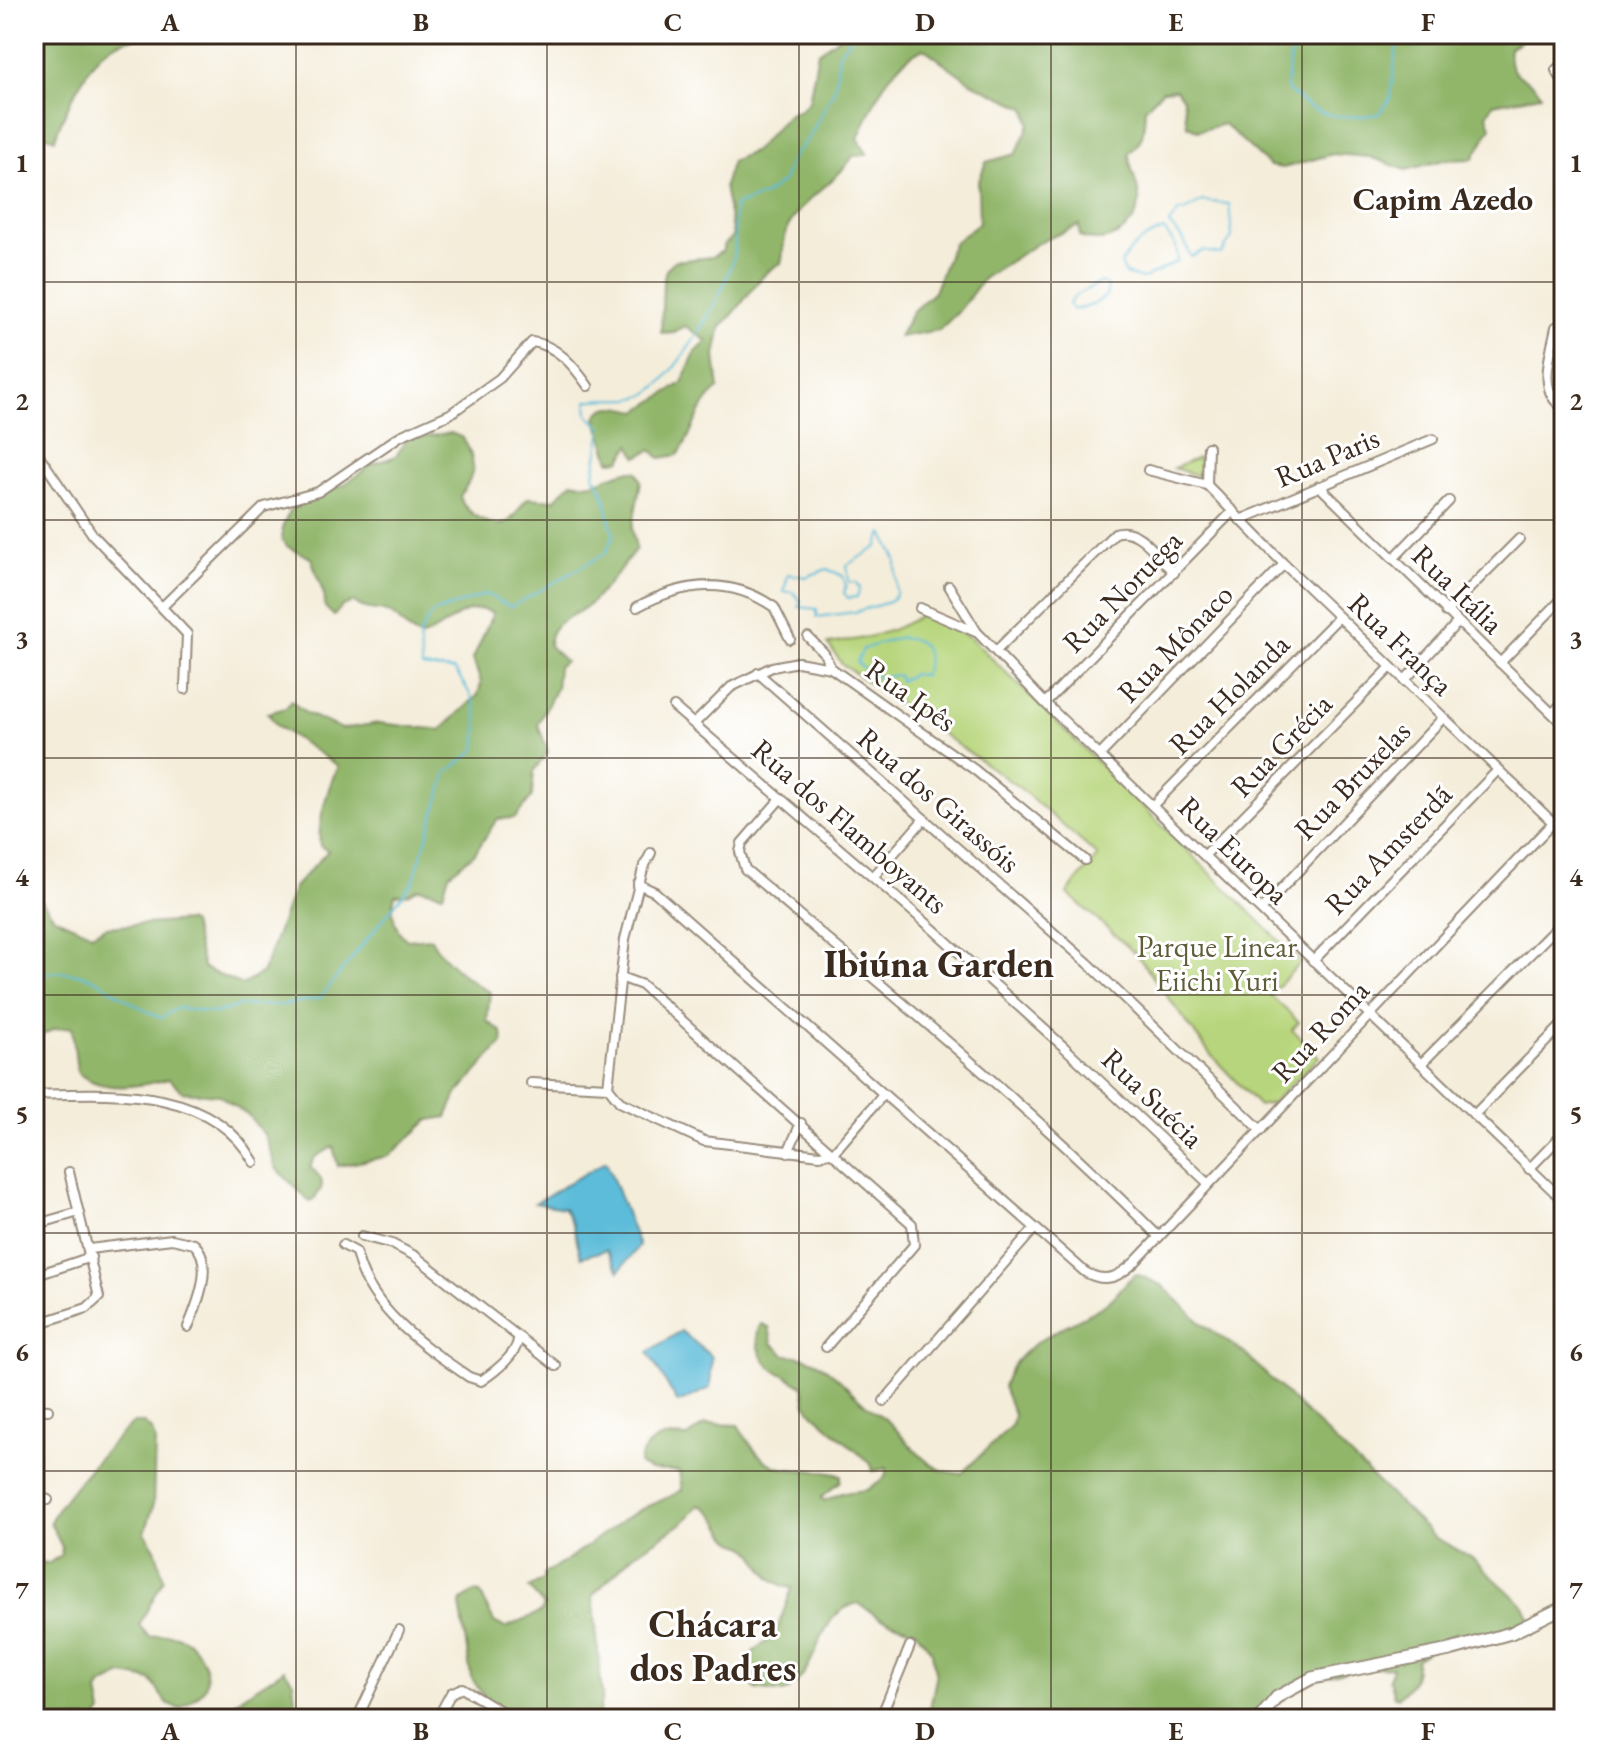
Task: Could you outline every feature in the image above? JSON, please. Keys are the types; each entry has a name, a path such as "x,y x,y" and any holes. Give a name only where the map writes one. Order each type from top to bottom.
{"street":[{"path":"1564,62 1556,70 1564,83"},
{"path":"1556,327 1547,384 1550,393 1564,408"},
{"path":"162,607 264,507 318,492 400,436 450,414 500,378 532,342 545,344 561,355 588,386"},
{"name":"Rua Paris","path":"1240,520 1433,439"},
{"path":"1148,470 1207,485 1208,447"},
{"path":"34,448 93,535 187,634 185,689"},
{"name":"Rua França","path":"1207,485 1390,668 1564,833"},
{"name":"Rua Itália","path":"1319,486 1564,725"},
{"path":"1393,559 1449,501"},
{"name":"Rua Noruega","path":"1045,703 1233,511"},
{"path":"997,650 1115,533 1123,530 1138,535 1174,573"},
{"path":"1446,612 1519,539"},
{"name":"Rua Mônaco","path":"1100,755 1284,564"},
{"path":"637,607 697,585 722,585 774,607 790,639"},
{"name":"Rua Europa","path":"949,586 977,632 1045,703 1313,961 1423,1062 1564,1201"},
{"path":"1500,663 1564,597"},
{"name":"Rua Europa","path":"920,608 977,632"},
{"name":"Rua Holanda","path":"1153,805 1339,617"},
{"path":"1404,681 1457,623"},
{"path":"808,637 824,653 831,668"},
{"name":"Rua Ipês","path":"695,723 731,687 758,673 798,662 831,668 975,770 1085,860"},
{"name":"Rua Grécia","path":"1205,855 1390,668"},
{"name":"Rua dos Girassóis","path":"758,673 1088,963 1261,1130"},
{"path":"1553,713 1564,701"},
{"name":"Rua dos Flamboyants","path":"674,707 873,877 1064,1047"},
{"name":"Rua Bruxelas","path":"1262,909 1443,718"},
{"name":"Rua Amsterdã","path":"1313,961 1498,770"},
{"path":"781,798 742,843 740,852 745,869 1028,1112 1091,1168 1159,1237"},
{"name":"Rua Roma","path":"1035,1228 1085,1272 1108,1279 1121,1275 1564,811"},
{"path":"873,877 924,819"},
{"path":"651,853 638,884 620,977 608,1087 620,1102 704,1141 820,1155 834,1152 883,1095"},
{"path":"638,884 655,892 1035,1228 884,1401"},
{"path":"1423,1062 1564,920"},
{"path":"620,977 642,985 910,1221 916,1236 914,1245 826,1347"},
{"path":"1474,1115 1564,1023"},
{"name":"Rua Suécia","path":"1064,1047 1209,1184"},
{"path":"531,1083 608,1087"},
{"path":"34,1095 136,1095 174,1103 234,1134 254,1162"},
{"path":"788,1152 801,1123"},
{"path":"1529,1169 1564,1133"},
{"path":"34,1325 87,1308 97,1301 98,1282 69,1172"},
{"path":"34,1225 79,1212"},
{"path":"362,1236 392,1244 415,1256 505,1324 518,1340 556,1366"},
{"path":"34,1276 90,1253 172,1239 194,1244 204,1263 198,1303 188,1327"},
{"path":"343,1245 356,1252 380,1302 400,1325 469,1377 481,1381 487,1377 517,1349 518,1340"},
{"path":"34,1409 48,1410"},
{"path":"34,1494 48,1500"},
{"path":"1259,1719 1277,1697 1312,1678 1450,1650 1511,1633 1564,1607"},
{"path":"357,1719 399,1630"},
{"path":"880,1719 910,1646"},
{"path":"437,1719 456,1689 467,1689 514,1719"},
{"path":"838,1719 842,1716 848,1719"}],"green space":[{"path":"34,34 174,34 129,39 105,50 91,66 76,92 55,139 34,131"},
{"path":"843,34 1519,34 1520,42 1510,47 1511,67 1532,83 1541,95 1493,104 1487,115 1491,127 1473,159 1444,160 1406,170 1370,157 1333,154 1283,168 1270,166 1224,124 1198,131 1187,125 1183,99 1176,89 1163,90 1145,108 1141,139 1129,153 1139,204 1125,229 1108,238 1089,240 1080,237 1079,225 1038,243 984,278 958,312 939,330 899,337 913,311 934,292 953,243 979,223 978,183 986,162 1016,154 1030,124 1026,108 973,84 923,48 900,65 876,99 858,138 867,154 853,156 799,211 786,232 781,263 763,276 721,326 715,356 719,389 700,412 678,455 660,458 651,450 637,457 630,445 621,460 610,461 596,417 600,412 609,407 638,411 682,383 695,353 707,341 685,326 674,332 661,333 666,270 674,261 712,257 723,251 723,246 733,236 724,186 732,161 754,151 789,114 801,110 809,101 818,52"},
{"path":"451,433 463,438 471,454 472,474 460,496 462,502 472,513 493,524 510,521 528,498 554,500 572,482 592,483 622,472 637,472 641,481 632,529 636,548 591,603 558,624 550,636 549,646 565,661 558,667 556,688 538,724 548,752 534,771 532,796 515,818 497,819 475,853 449,874 443,894 419,888 408,894 395,895 394,919 403,936 407,940 431,938 440,953 456,969 490,992 487,1021 502,1032 503,1042 457,1094 447,1117 429,1120 389,1156 338,1166 333,1147 315,1157 310,1167 322,1184 310,1202 276,1168 265,1136 249,1116 219,1095 183,1092 169,1079 134,1086 98,1083 77,1072 72,1027 54,1029 34,1039 34,783 39,807 36,871 39,897 54,917 92,934 106,927 187,921 192,924 203,968 242,985 263,972 294,887 328,851 320,846 320,826 338,766 276,725 268,713 286,708 291,701 307,714 342,729 379,723 441,730 478,695 481,683 473,659 493,613 483,610 465,612 422,637 387,612 364,608 354,602 342,606 334,616 325,607 311,558 288,547 282,540 282,528 291,508 345,484 371,465 396,456 407,439"},
{"path":"1200,457 1202,477 1174,468"},
{"name":"Parque Linear Eiichi Yuri","path":"922,614 970,637 1301,962 1270,995 1299,1022 1292,1030 1319,1057 1272,1103 1259,1106 1211,1055 1136,954 1067,893 1098,856 1020,788 843,665 828,644 888,631"},
{"path":"1136,1274 1162,1285 1201,1323 1244,1353 1434,1537 1471,1557 1524,1606 1530,1620 1484,1637 1465,1637 1456,1633 1416,1659 1413,1680 1398,1697 1394,1697 1389,1679 1392,1667 1356,1670 1320,1679 1288,1695 1261,1719 928,1719 936,1678 932,1652 915,1630 880,1618 858,1603 833,1618 806,1670 784,1693 755,1689 747,1678 753,1652 775,1635 792,1588 773,1580 751,1551 732,1540 711,1511 699,1505 684,1522 632,1556 593,1595 602,1695 598,1719 523,1719 486,1700 471,1677 460,1604 462,1600 474,1592 480,1593 494,1622 505,1628 541,1612 544,1606 529,1588 543,1580 543,1574 633,1514 682,1490 679,1471 650,1470 639,1464 645,1449 656,1440 688,1437 705,1424 738,1425 761,1457 771,1464 841,1475 841,1481 821,1498 824,1501 842,1493 867,1490 885,1477 887,1468 873,1471 871,1464 814,1414 806,1404 803,1386 774,1370 764,1359 758,1339 761,1324 769,1327 772,1343 785,1355 799,1356 821,1365 889,1422 931,1464 951,1473 962,1473 1012,1425 1014,1415 1003,1387 1009,1371 1019,1358 1045,1337 1109,1302"},
{"path":"134,1423 144,1423 155,1440 153,1507 145,1533 155,1549 164,1579 139,1625 149,1637 174,1635 194,1647 206,1670 205,1686 199,1695 180,1709 167,1704 151,1680 123,1675 102,1685 98,1692 102,1712 97,1719 34,1719 34,1565 49,1563 61,1555 62,1547 50,1522 89,1469"},
{"path":"284,1669 293,1682 297,1719 222,1719 241,1698"}],"water":[{"path":"606,1161 639,1246 619,1271 606,1250 581,1257 573,1225 564,1208 535,1203"},
{"path":"681,1331 712,1357 710,1388 678,1403 648,1352"}],"waterway":[{"path":"34,974 57,972 90,977 161,1018 177,1008 215,1013 238,1006 283,1005 320,998 413,882 447,772 476,750 477,716 472,698 454,670 422,667 419,635 431,614 486,594 511,607 606,553 614,534 604,497 594,475 602,428 588,415 587,401 633,399 647,394 659,385 686,352 730,270 735,249 734,206 765,195 783,181 791,159 810,136 835,88 839,53 853,34"},
{"path":"960,34 990,37 1011,34"},
{"path":"1223,34 1237,37 1240,34"},
{"path":"1295,34 1299,41 1289,61 1287,89 1318,111 1353,117 1379,114 1390,99 1398,34"},
{"path":"1202,201 1229,204 1232,237 1221,254 1203,251 1191,257 1184,240 1169,224 1180,210 1184,212 1202,201"},
{"path":"1164,230 1176,246 1178,261 1143,279 1125,274 1121,263 1129,252 1145,239 1164,230"},
{"path":"1101,282 1107,286 1107,295 1093,305 1073,310 1069,304 1076,295 1101,282"},
{"path":"883,533 896,560 896,595 889,602 855,612 817,617 817,609 799,607 801,601 793,592 784,592 788,574 806,577 827,569 843,576 846,585 844,593 848,598 857,597 860,588 855,582 849,582 847,565 877,547 883,533"},
{"path":"900,637 917,641 924,648 927,658 924,676 913,674 900,681 898,675 877,677 870,667 864,669 857,662 863,649 900,637"}],"district":[{"name":"Capim Azedo","path":"1443,199"},
{"name":"Ibiúna Garden","path":"939,963"},
{"name":"Chácara dos Padres","path":"713,1645"}]}
